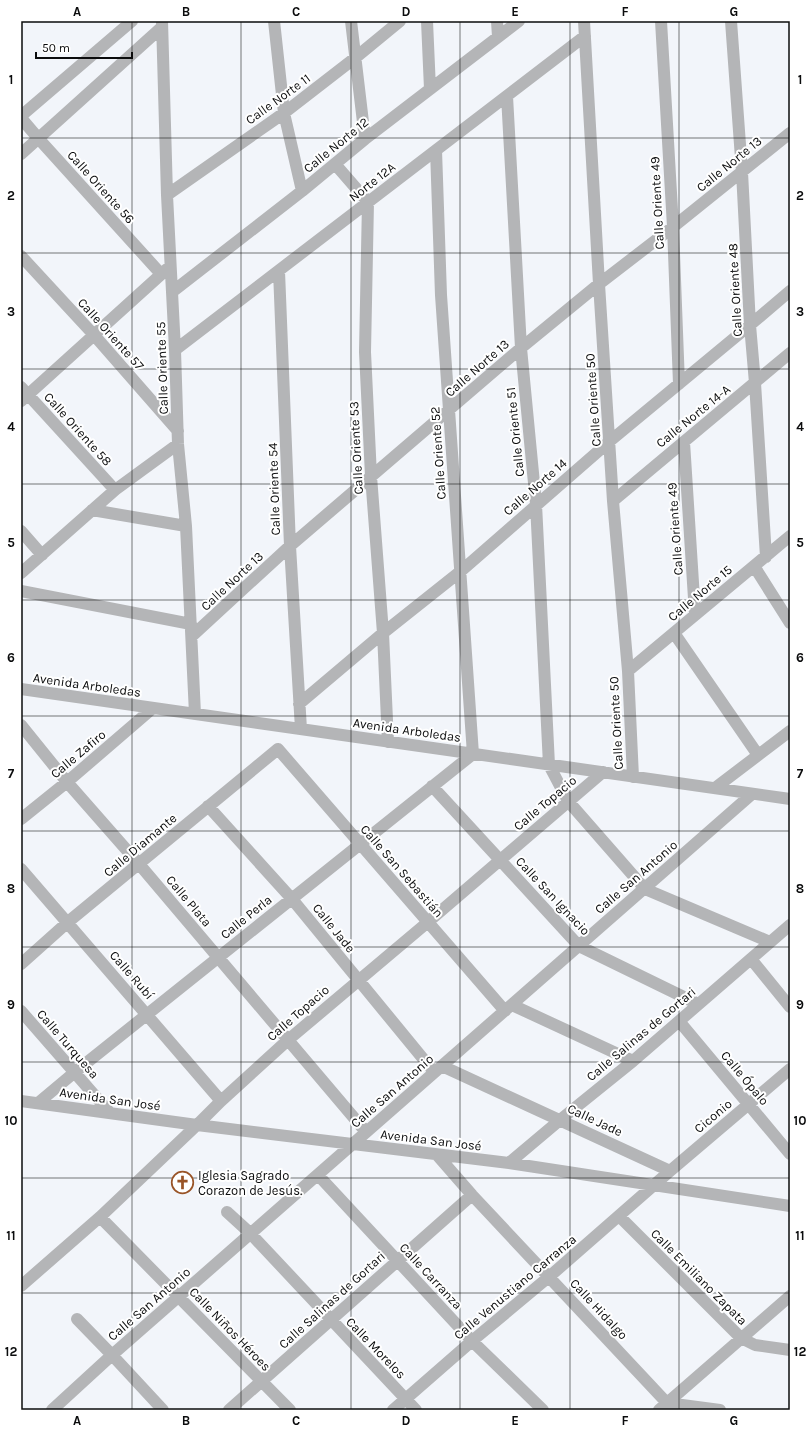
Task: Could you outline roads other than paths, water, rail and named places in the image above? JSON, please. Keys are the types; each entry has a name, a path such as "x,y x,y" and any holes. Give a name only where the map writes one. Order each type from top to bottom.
{"street":[{"path":"21,117 132,21"},
{"path":"274,21 284,113 302,191"},
{"path":"351,21 365,139"},
{"name":"Calle Norte 11","path":"167,195 284,113 400,21"},
{"path":"427,21 430,89"},
{"path":"498,21 498,37"},
{"name":"Calle Norte 12","path":"172,292 302,191 365,139 519,21"},
{"name":"Calle Oriente 50","path":"584,21 613,501 628,672 633,777"},
{"name":"Calle Oriente 49","path":"661,21 673,227 679,384"},
{"name":"Calle Oriente 48","path":"731,21 766,557"},
{"path":"21,154 162,24"},
{"name":"Calle Oriente 55","path":"162,24 167,195 178,444 186,526 195,714"},
{"name":"Norte 12A","path":"175,350 585,36"},
{"name":"Calle Oriente 51","path":"507,96 521,348 536,504 549,765"},
{"name":"Calle Oriente 56","path":"21,117 38,138 161,274"},
{"name":"Calle Norte 13","path":"192,636 290,546 521,348 599,284 790,133"},
{"name":"Calle Oriente 52","path":"436,150 441,295 473,754"},
{"path":"335,164 368,202"},
{"name":"Calle Oriente 53","path":"368,202 364,352 371,476 383,633 388,742"},
{"name":"Calle Oriente 57","path":"21,256 94,335 178,431"},
{"path":"23,394 94,335 171,266"},
{"name":"Calle Oriente 54","path":"280,271 290,546 301,729"},
{"name":"Calle Norte 14","path":"299,704 383,633 461,571 610,441 790,291"},
{"name":"Calle Norte 14-A","path":"613,501 790,353"},
{"name":"Calle Oriente 58","path":"23,394 115,490"},
{"name":"Calle Oriente 49","path":"684,442 695,614"},
{"path":"21,573 115,490 178,444"},
{"path":"92,510 186,526"},
{"path":"21,531 42,555"},
{"name":"Calle Norte 15","path":"628,672 695,614 790,536"},
{"path":"754,566 790,623"},
{"name":"Calle Norte 13","path":"21,591 191,624"},
{"path":"674,633 758,755"},
{"name":"Avenida Arboledas","path":"21,689 790,799"},
{"name":"Calle Zafiro","path":"21,819 67,782 153,708"},
{"name":"Calle Plata","path":"21,725 67,782 139,864 366,1132"},
{"path":"278,749 281,727"},
{"path":"715,788 790,731"},
{"name":"Calle Diamante","path":"21,964 68,922 278,749"},
{"name":"Calle San Sebastián","path":"278,749 428,922 508,1008 633,1061"},
{"name":"Calle Perla","path":"38,1103 218,957 473,754"},
{"path":"549,765 568,801 644,889 770,942"},
{"name":"Calle Topacio","path":"21,1286 100,1217 221,1101 288,1040 603,772"},
{"name":"Calle San Ignacio","path":"432,786 579,946 698,1004"},
{"name":"Calle San Antonio","path":"52,1410 179,1296 752,794"},
{"name":"Calle Jade","path":"208,806 292,899 358,980 438,1069 560,1120 670,1171"},
{"name":"Calle Rubí","path":"21,869 221,1101"},
{"name":"Calle Salinas de Gortari","path":"509,1164 560,1120 633,1061 790,925"},
{"path":"750,959 790,1007"},
{"name":"Calle Turquesa","path":"21,1011 110,1113"},
{"name":"Calle Ópalo","path":"679,1021 790,1154"},
{"name":"Ciconio","path":"654,1185 790,1069"},
{"name":"Avenida San José","path":"21,1101 197,1125 509,1164 790,1206"},
{"name":"Calle Hidalgo","path":"438,1156 550,1276 663,1407"},
{"name":"Calle Carranza","path":"318,1175 472,1341 544,1410"},
{"name":"Calle Venustiano Carranza","path":"394,1410 654,1185"},
{"name":"Calle Salinas de Gortari","path":"229,1410 472,1194"},
{"name":"Calle Morelos","path":"227,1212 250,1234 416,1410"},
{"name":"Calle Emiliano Zapata","path":"619,1216 741,1338 755,1345 790,1350"},
{"name":"Calle Niños Héroes","path":"100,1217 290,1410"},
{"path":"663,1407 790,1296"},
{"path":"77,1319 163,1410"},
{"path":"663,1407 720,1410"}],"place":[{"name":"Iglesia Sagrado Corazon de Jesús.","path":"182,1182"}]}
